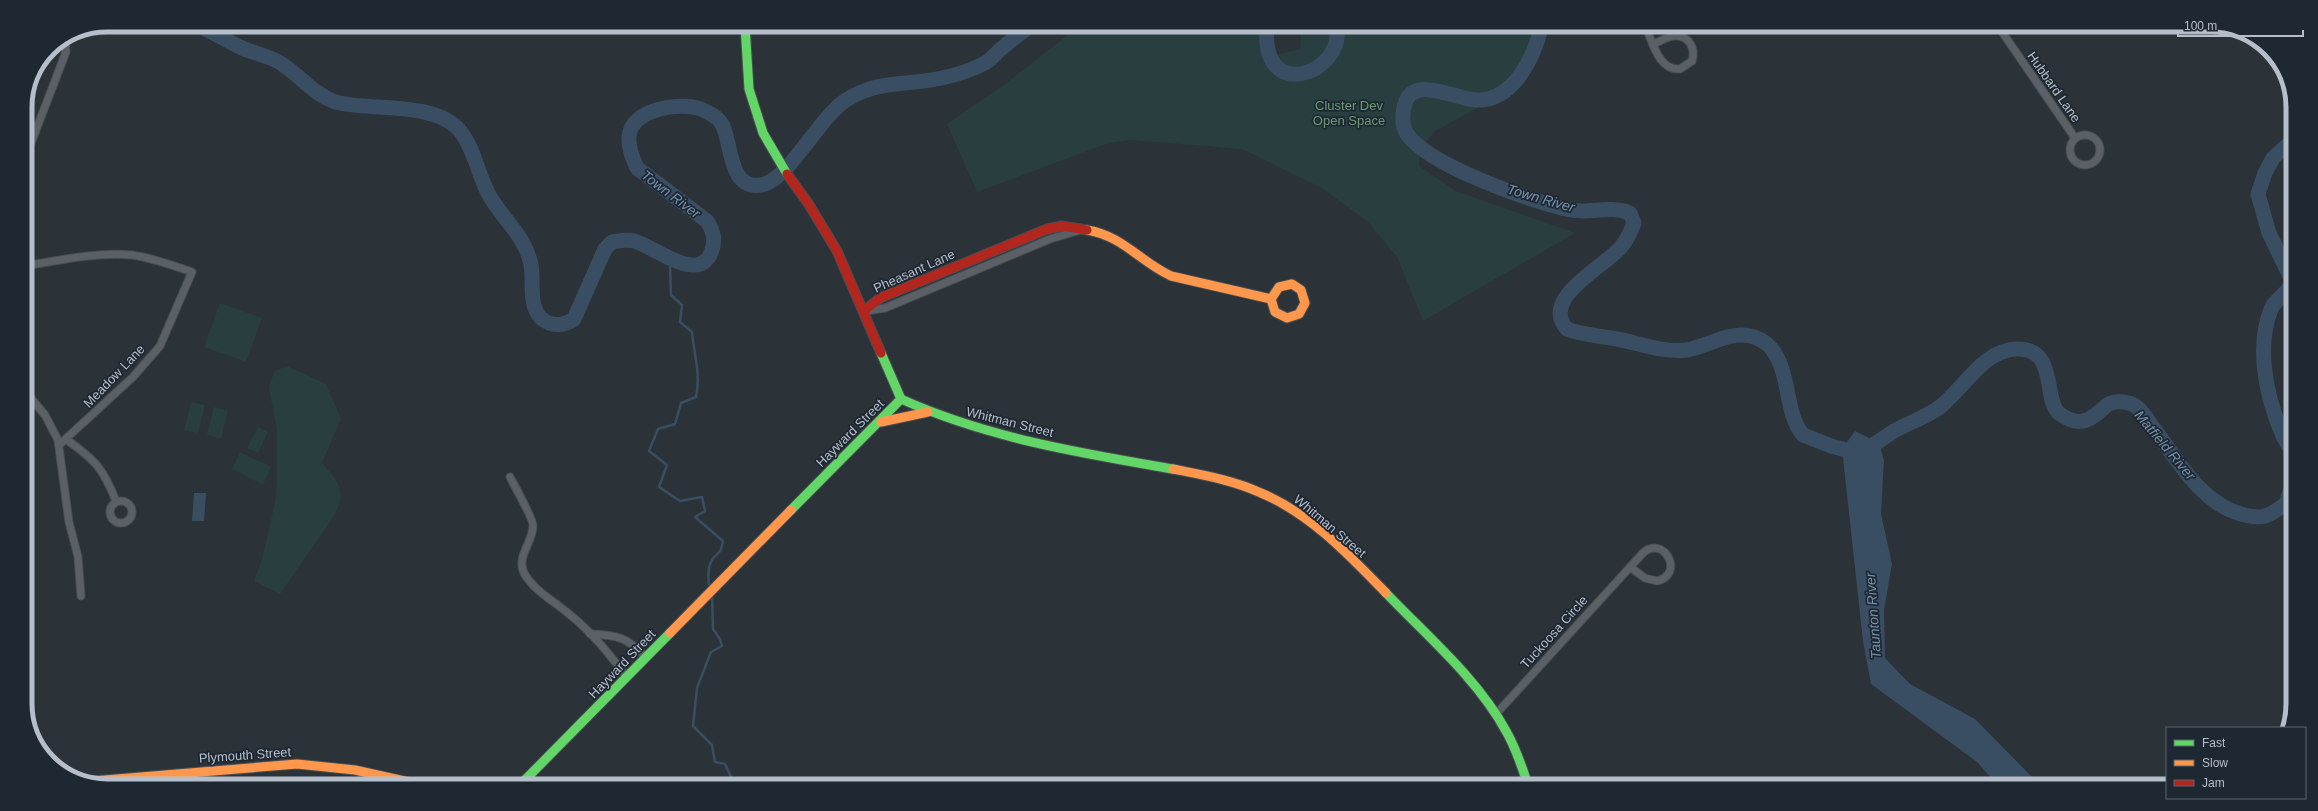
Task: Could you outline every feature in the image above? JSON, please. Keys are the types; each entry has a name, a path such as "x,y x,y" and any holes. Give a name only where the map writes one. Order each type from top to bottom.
{"street":[{"name":"Hayward Street","path":"527,779 711,590 902,399 864,311 829,238 808,202 778,162 763,133 751,98 746,60 745,32"},
{"path":"1648,32 1661,61 1669,68 1680,69 1692,61 1693,48 1689,41 1682,36 1673,36 1654,44"},
{"name":"Hubbard Lane","path":"2002,32 2076,138"},
{"path":"33,138 66,52 66,44"},
{"name":"Hubbard Lane","path":"2086,135 2096,140 2100,153 2094,162 2084,165 2073,159 2070,150 2076,138 2086,135"},
{"name":"Pheasant Lane","path":"864,311 880,298 1052,227 1066,226 1109,235 1158,270 1171,276 1271,299"},
{"name":"Pheasant Lane","path":"864,311 885,308 1050,239 1081,230"},
{"name":"Meadow Lane","path":"32,265 78,258 121,255 156,260 192,272 160,346 133,377 59,446"},
{"path":"980,257 985,266"},
{"path":"955,267 960,277"},
{"path":"32,399 45,415 56,434 59,446 69,522 78,557 81,596"},
{"name":"Whitman Street","path":"902,399 928,412 1027,440 1225,481 1275,499 1298,513 1357,565 1430,639 1496,714 1515,748 1526,779"},
{"path":"880,422 928,412"},
{"path":"67,440 88,454 98,466 116,501"},
{"path":"510,477 534,525 531,538 522,557 523,572 542,594 569,614 602,645 627,677"},
{"name":"Tuckoosa Circle","path":"1496,714 1644,551 1651,548 1658,548 1665,552 1671,561 1671,569 1667,575 1657,581 1645,578 1630,567"},
{"path":"590,634 618,635 636,646 646,658"},
{"name":"Plymouth Street","path":"112,779 229,768 303,764 355,770 396,779"}],"green space":[{"name":"Cluster Dev Open Space","path":"1072,32 1259,32 1272,56 1300,49 1301,32 1534,32 1542,38 1537,60 1518,86 1435,131 1419,151 1419,166 1456,191 1575,233 1423,321 1397,257 1367,221 1320,187 1242,149 1131,140 1108,143 977,192 947,124 1004,85"},
{"path":"220,303 262,318 246,362 204,347"},
{"path":"287,366 326,384 341,419 322,463 337,481 341,493 338,507 334,516 280,594 254,581 262,559 275,502 277,481 277,429 269,385 275,371"},
{"path":"191,402 205,405 198,433 184,430"},
{"path":"214,407 228,411 221,439 207,435"},
{"path":"258,427 268,432 258,453 247,448"},
{"path":"240,452 271,467 263,485 232,469"}],"water":[{"name":"Taunton River","path":"1855,431 1879,443 1884,460 1881,514 1892,564 1884,610 1885,658 1910,684 1975,719 2034,779 1992,779 1977,762 1871,684 1863,641 1842,449"},
{"path":"194,493 206,493 204,521 192,521"}],"waterway":[{"name":"Town River","path":"211,32 245,49 277,61 322,96 331,100 354,105 421,111 450,122 461,132 469,146 481,178 493,202 519,236 524,245 532,271 532,293 534,306 541,318 553,324 562,324 574,319 605,249 612,242 631,240 686,264 696,265 704,262 711,253 714,237 707,221 637,168 632,157 629,137 632,127 638,119 648,113 672,107 685,106 708,112 718,119 723,126 738,175 745,182 753,185 765,184 775,179 785,170 826,119 846,100 858,93 870,89 893,84 942,78 980,66 987,62 1022,32"},
{"name":"Town River","path":"1267,32 1268,51 1276,66 1288,73 1302,74 1316,68 1328,58 1336,44 1337,32"},
{"name":"Town River","path":"1540,32 1527,64 1512,85 1502,93 1491,98 1478,100 1428,90 1419,90 1411,94 1406,101 1403,113 1403,122 1407,134 1419,146 1436,158 1458,170 1482,181 1531,199 1577,211 1615,210 1630,213 1634,223 1629,235 1621,247 1568,294 1562,306 1561,317 1567,329 1585,334 1677,351 1694,348 1726,337 1742,335 1758,339 1771,348 1782,368 1793,415 1797,426 1803,435 1831,446 1858,453"},
{"name":"Matfield River","path":"2286,146 2273,158 2265,173 2258,194 2269,233 2286,268"},
{"path":"673,260 670,266 671,295 682,305 680,322 692,332 698,381 696,397 681,403 675,424 658,429 649,451 667,465 659,487 680,501 702,497 705,511 695,517 723,541 720,551 712,560 709,567 708,578 710,589"},
{"name":"Matfield River","path":"2286,292 2271,309 2264,339 2264,355 2267,387 2276,417 2286,442"},
{"name":"Matfield River","path":"1861,452 1894,431 1937,409 1956,392 1983,363 2005,351 2018,349 2031,351 2039,357 2045,366 2052,399 2055,408 2060,414 2074,421 2080,421 2091,418 2110,403 2123,402 2132,404 2141,410 2192,480 2214,501 2227,509 2256,517 2268,515 2286,504"},
{"path":"712,596 713,629 720,639 722,646 711,652 697,688 693,726 712,745 715,762 725,764 732,779"}],"traffic: fast":[{"path":"745,32 749,89 763,133 787,174"},
{"path":"791,510 901,399 881,353"},
{"path":"901,399 934,413 967,424 1035,443 1173,469"},
{"path":"1386,593 1450,658 1481,693 1510,737 1526,779"},
{"path":"526,779 670,633"}],"traffic: slow":[{"path":"1087,230 1100,233 1121,243 1149,263 1171,276 1271,299 1279,287 1292,284 1301,290 1305,303 1299,314 1287,318 1275,312 1271,299"},
{"path":"881,422 928,412"},
{"path":"1173,469 1218,478 1250,488 1279,502 1313,524 1358,564 1386,593"},
{"path":"670,633 791,510"},
{"path":"116,779 297,764 355,770 396,779"}],"traffic: jam":[{"path":"787,174 808,203 837,251 881,353"},
{"path":"864,311 880,298 1047,229 1062,226 1087,230"}]}
